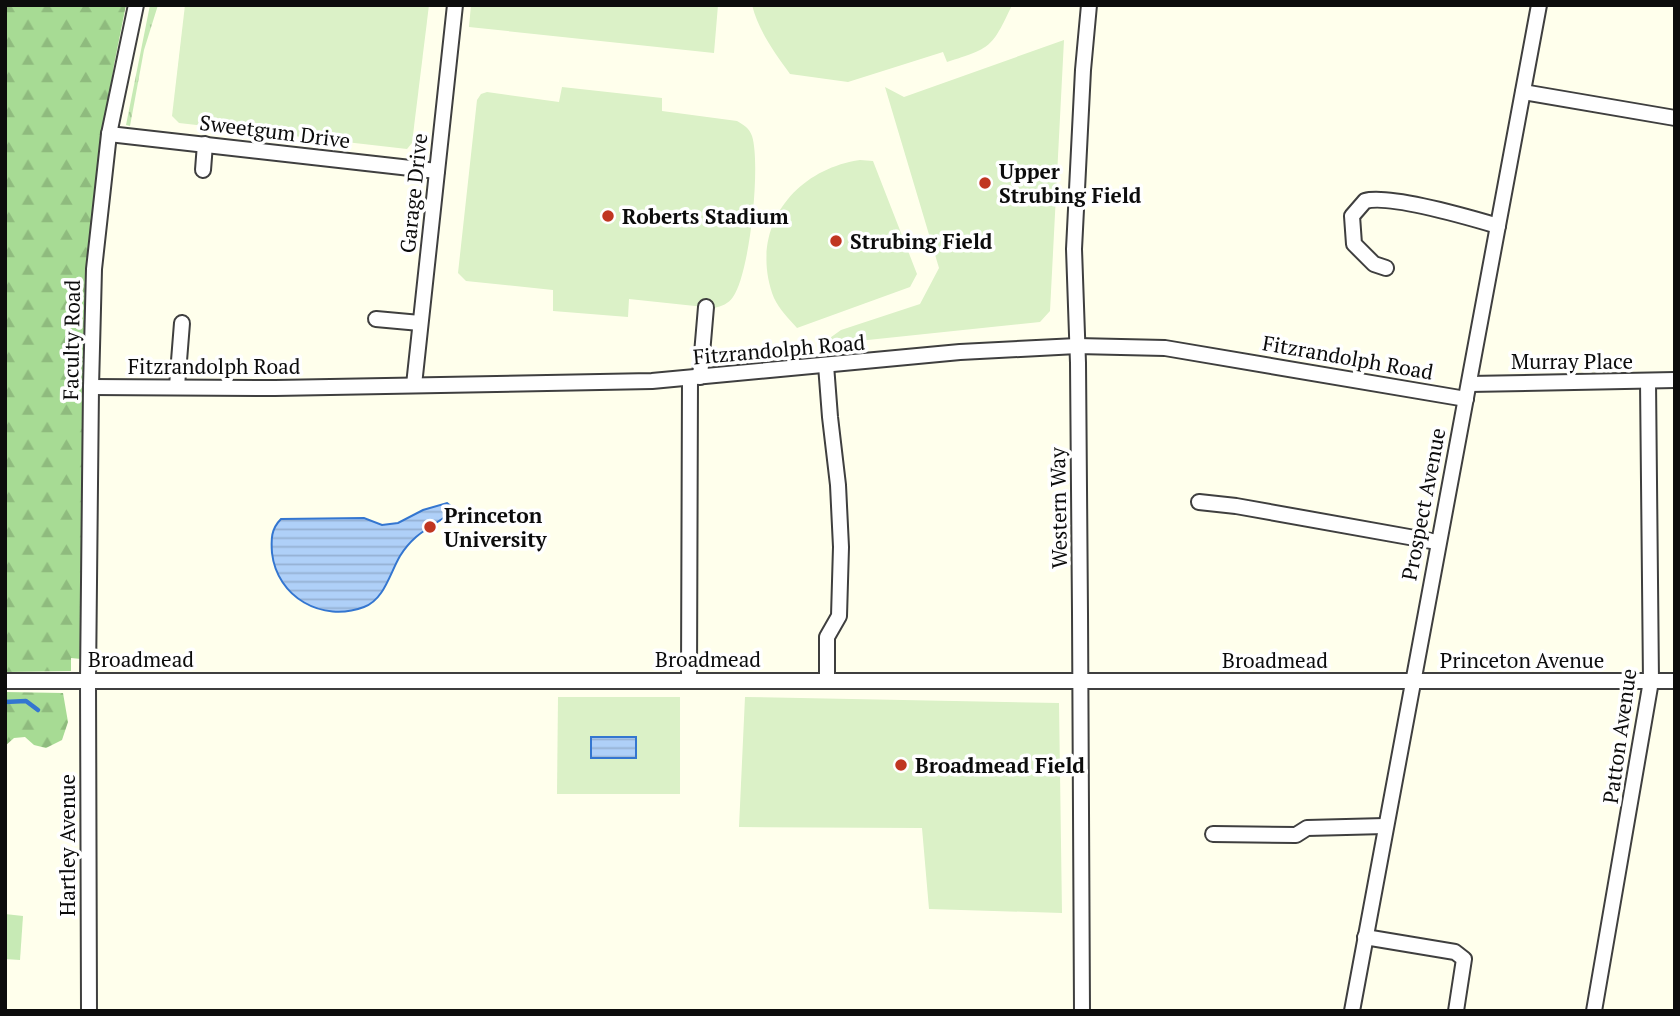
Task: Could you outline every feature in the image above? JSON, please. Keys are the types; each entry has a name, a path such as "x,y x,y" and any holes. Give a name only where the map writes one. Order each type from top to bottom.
{"street":[{"name":"Faculty Road","path":"89,680 94,269 109,134 135,5"},
{"name":"Garage Drive","path":"414,385 455,5"},
{"name":"Western Way","path":"1082,1011 1074,249 1089,5"},
{"name":"Prospect Avenue","path":"1352,1011 1411,681 1539,5"},
{"path":"1523,92 1675,118"},
{"name":"Sweetgum Drive","path":"109,134 437,171"},
{"path":"203,170 205,144"},
{"path":"1386,268 1374,264 1354,244 1352,216 1366,201 1418,206 1498,226"},
{"path":"689,680 695,378 706,307"},
{"path":"376,319 420,323"},
{"path":"177,386 182,323"},
{"name":"Fitzrandolph Road","path":"91,387 275,388 603,382 695,378 960,352 1077,346 1165,348 1466,400"},
{"path":"826,365 838,485 841,547 839,616 827,637 827,680"},
{"name":"Murray Place","path":"1469,384 1675,380"},
{"name":"Patton Avenue","path":"1594,1011 1651,681 1648,381"},
{"path":"1199,502 1236,506 1437,542"},
{"name":"Hartley Avenue","path":"89,680 89,1011"},
{"name":"Broadmead","path":"5,681 1411,681"},
{"name":"Princeton Avenue","path":"1411,681 1675,681"},
{"path":"1213,834 1296,835 1307,828 1385,826"},
{"path":"1365,937 1462,955 1464,959 1456,1011"}],"green space":[{"path":"6,5 126,5 94,196 87,267 81,659 71,658 71,671 5,672"},
{"path":"150,5 158,5 144,50 130,126 126,125"},
{"path":"185,5 429,5 412,143 407,149 179,123 172,116"},
{"path":"471,5 718,5 714,53 469,27"},
{"path":"752,5 1012,5 1000,30 982,49 947,62 943,52 848,82 790,74 763,33"},
{"name":"Upper Strubing Field","path":"1064,40 1050,311 1040,322 820,345 841,330 920,304 939,268 885,87 904,97"},
{"name":"Roberts Stadium","path":"562,87 662,98 662,111 737,121 748,129 752,136 755,170 752,218 744,266 739,284 729,301 714,308 629,299 628,317 553,311 553,290 466,281 458,273 477,100 481,94 487,92 559,102"},
{"name":"Strubing Field","path":"860,160 873,161 917,274 910,287 797,328 776,302 767,273 767,250 772,228 782,208 796,190 814,176 836,166"},
{"path":"5,692 63,693 68,722 62,740 46,748 34,745 25,737 14,738 5,746"},
{"path":"558,697 680,697 680,794 557,794"},
{"name":"Broadmead Field","path":"745,697 1059,703 1062,913 929,909 922,828 739,827"},
{"path":"5,914 23,916 20,960 5,959"}],"water":[{"path":"447,503 452,507 452,512 412,541 400,556 382,592 364,607 333,611 304,603 292,594 276,569 272,539 273,530 281,519 364,518 382,525 398,523 423,510"},
{"path":"591,737 636,737 636,758 591,758"}],"waterway":[{"path":"5,702 26,701 38,710"}],"place":[{"name":"Upper Strubing Field","path":"985,183"},
{"name":"Roberts Stadium","path":"608,216"},
{"name":"Strubing Field","path":"836,241"},
{"name":"Princeton University","path":"430,527"},
{"name":"Broadmead Field","path":"901,765"}]}
